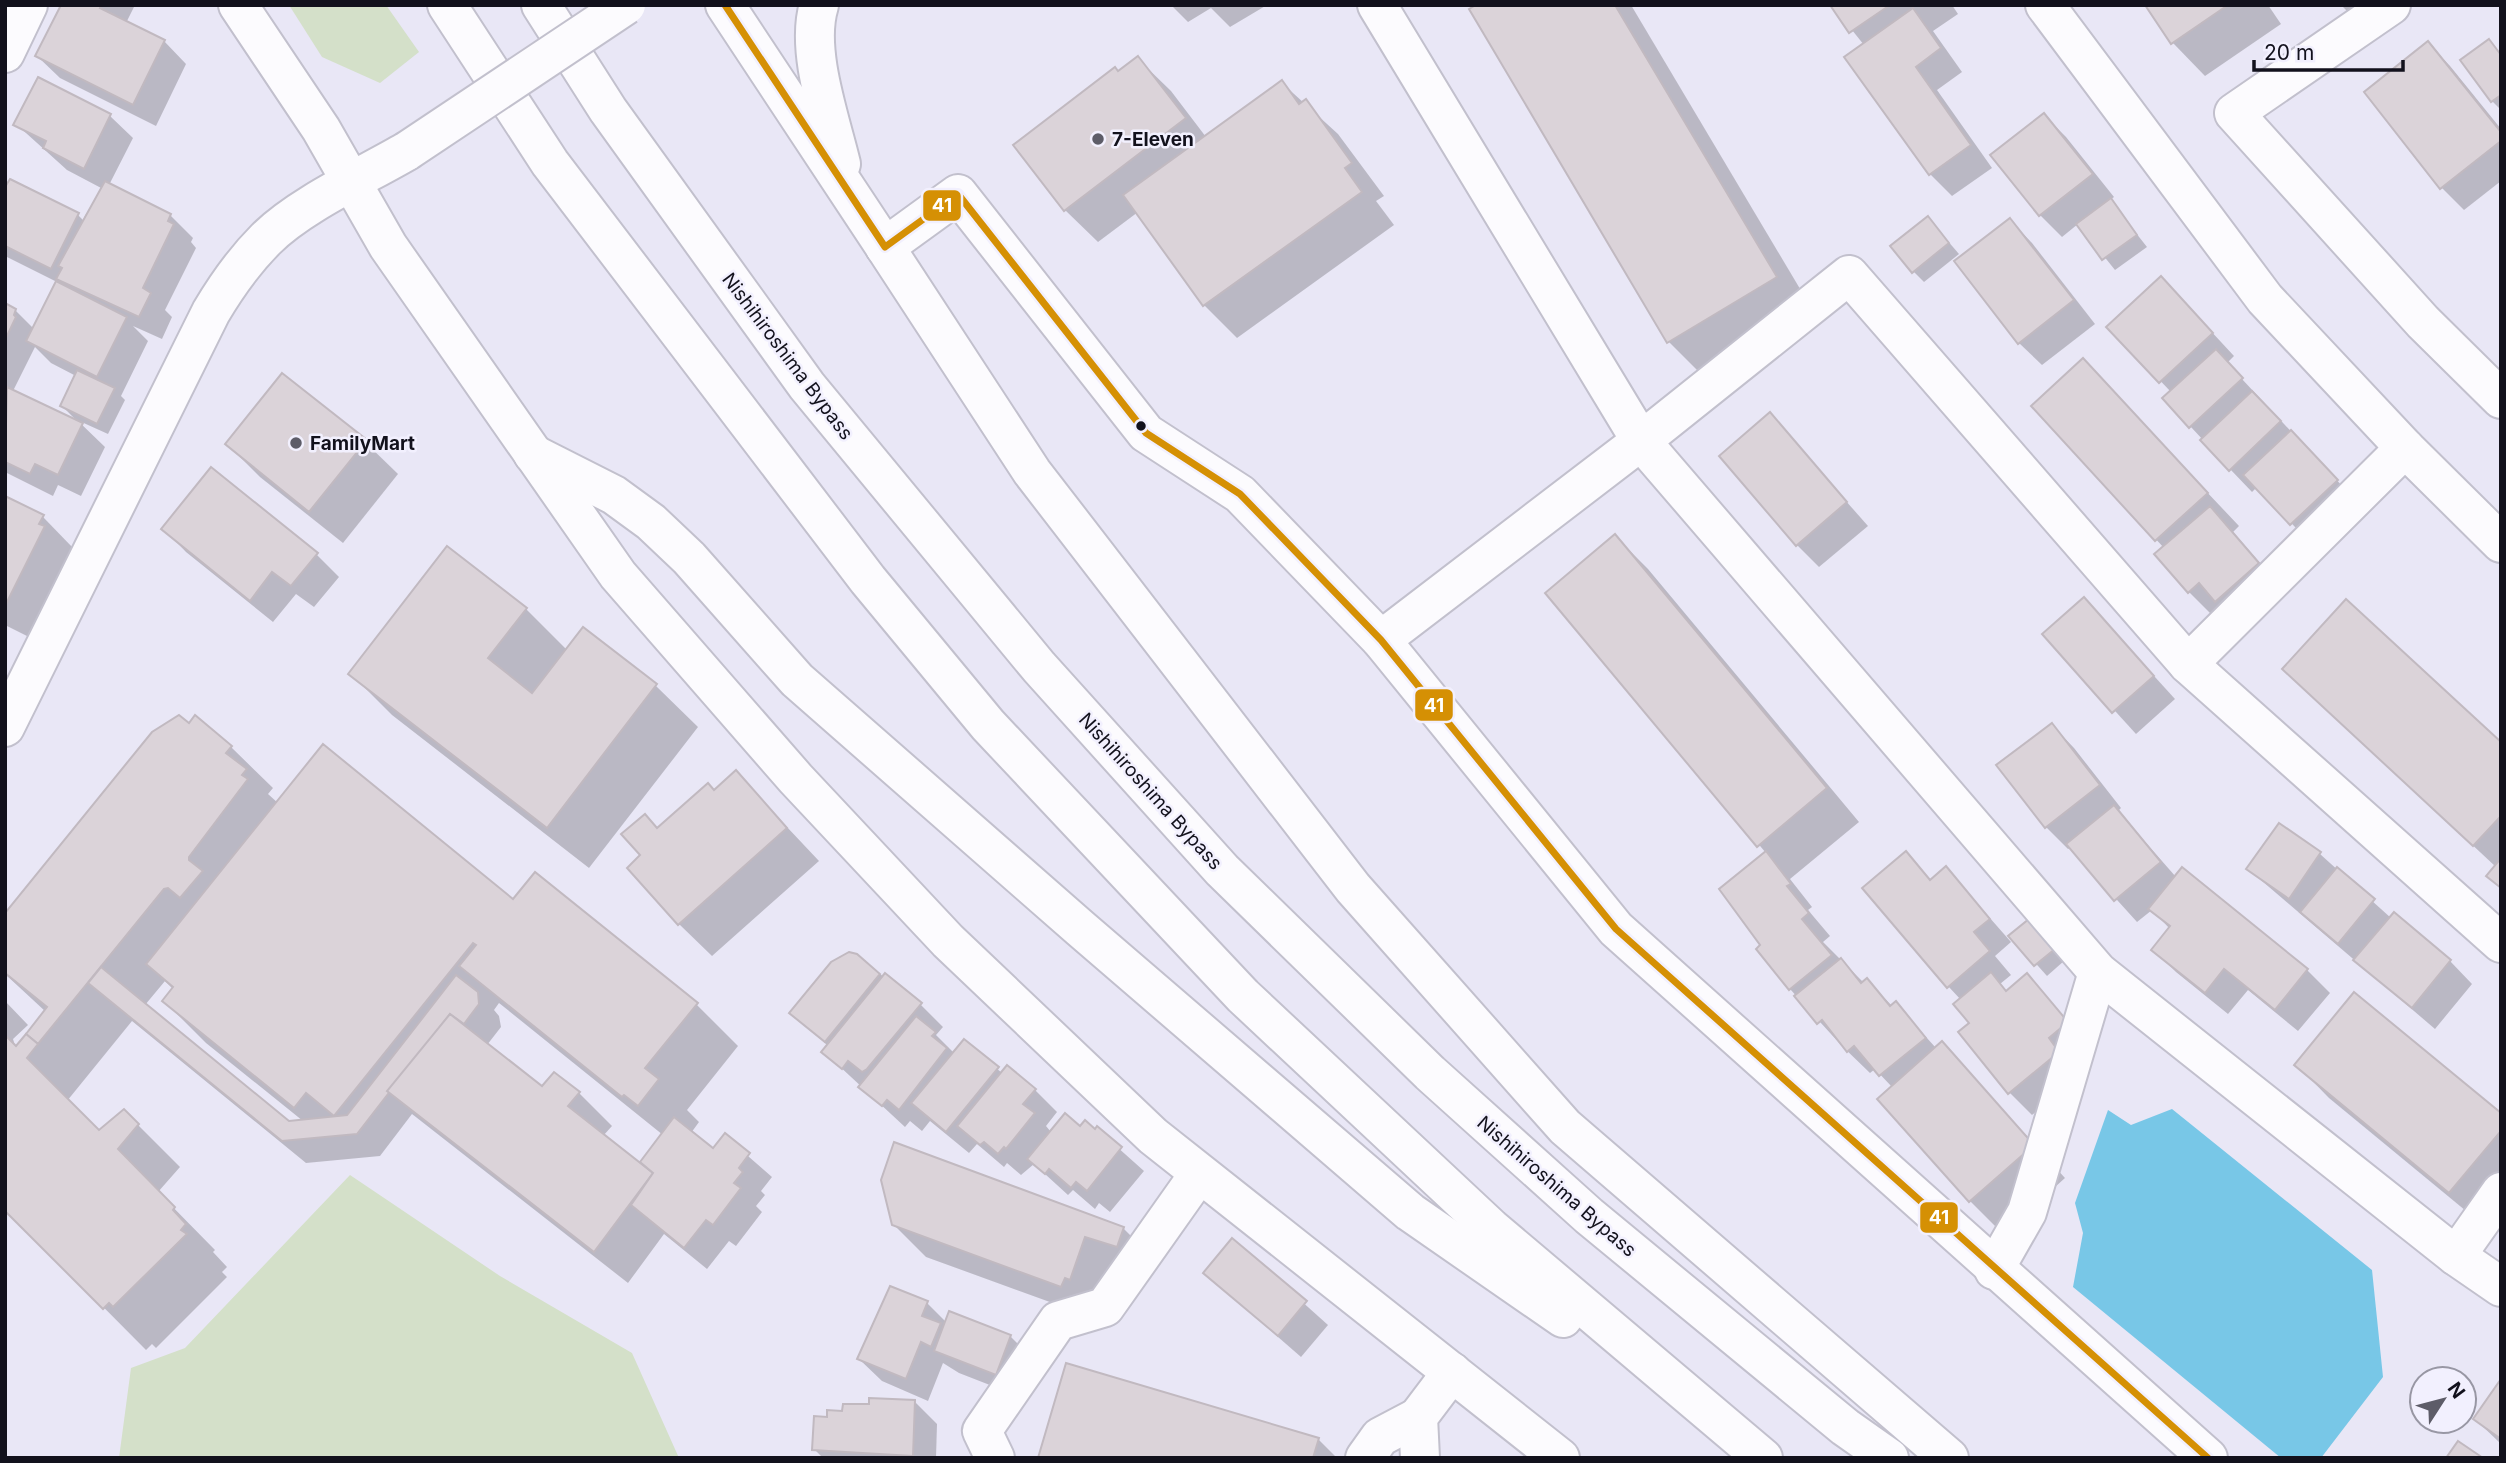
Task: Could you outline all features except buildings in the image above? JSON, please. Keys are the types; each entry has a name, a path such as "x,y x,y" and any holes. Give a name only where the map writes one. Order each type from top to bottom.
{"main road":[{"path":"5,52 28,5"},
{"path":"238,5 321,129 388,246 618,575 796,779 939,931 1127,1113 1199,1174 1560,1458"},
{"path":"447,5 550,163 868,580 988,725 1243,996 1491,1228 1752,1449"},
{"name":"Nishihiroshima Bypass","path":"541,5 608,110 807,386 1039,667 1222,870 1430,1073 1589,1216 1845,1427 1889,1458"},
{"path":"5,727 211,312 228,284 267,238 289,220 407,151 626,5"},
{"path":"725,5 1032,472 1353,888 1565,1127 1949,1458"},
{"path":"819,5 813,25 849,193"},
{"path":"1377,5 1642,441 2098,972 2456,1256 2501,1287"},
{"path":"2045,5 2265,299 2405,448 2501,543"},
{"path":"2391,5 2234,113 2423,322 2501,399"},
{"path":"886,247 958,194 1146,433 1240,494 1381,640 1616,929 1994,1270 2208,1458"},
{"path":"1381,640 1642,441 1849,275 2188,664 2501,943"},
{"path":"2188,664 2405,448"},
{"path":"533,454 614,495 651,522 689,558 797,680 1410,1212 1752,1449"},
{"path":"1994,1270 2027,1212 2098,972"},
{"path":"995,1458 982,1431 1058,1321 1105,1307 1199,1174"},
{"path":"2456,1256 2501,1192"},
{"path":"1365,1458 1380,1437 1418,1417 1451,1372"},
{"path":"1418,1417 1420,1458"}],"green space":[{"path":"289,5 386,5 419,52 380,83 322,57"},
{"path":"350,1175 500,1276 632,1353 679,1458 119,1458 131,1368 185,1348"}],"water":[{"path":"2172,1109 2372,1270 2383,1377 2321,1458 2281,1458 2073,1287 2083,1233 2075,1203 2108,1110 2131,1125"}],"transit line":[{"name":"41","path":"725,5 885,247 958,194 1146,433 1240,494 1381,640 1616,929 2208,1458"}],"place":[{"name":"7-Eleven","path":"1098,139"},
{"name":"FamilyMart","path":"296,443"}]}
